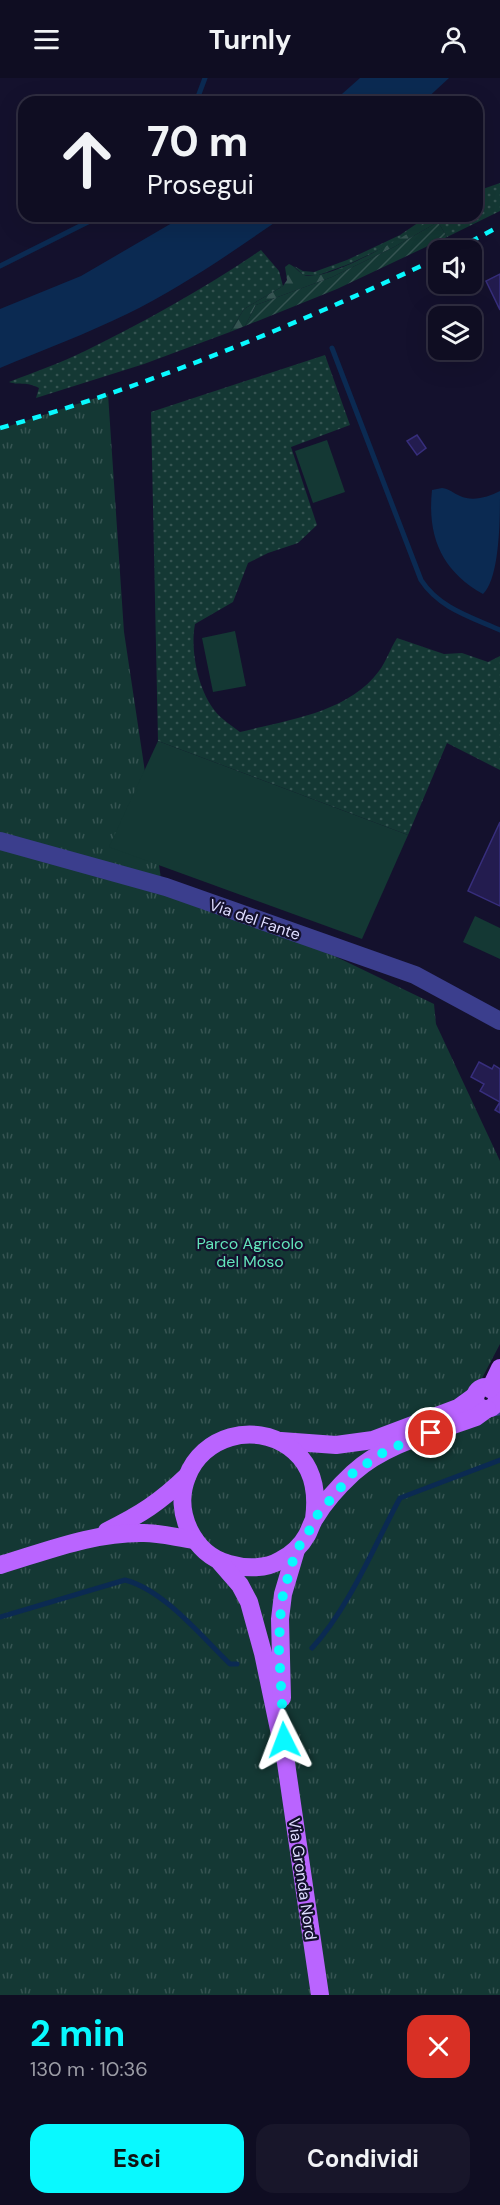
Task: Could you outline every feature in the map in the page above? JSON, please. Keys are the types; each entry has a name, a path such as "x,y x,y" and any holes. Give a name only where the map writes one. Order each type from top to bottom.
{"main road":[{"path":"314,1519 353,1473 368,1461 387,1450 476,1417 491,1399 500,1368"},
{"path":"92,1538 138,1516 163,1499 187,1476 198,1457 215,1443 236,1435 259,1434 281,1441 336,1445 373,1440 458,1408 491,1399"},
{"path":"187,1476 182,1498 185,1520 195,1540 206,1552 220,1562 239,1568 260,1568 279,1561 296,1550 307,1536 314,1519 317,1501 315,1483 307,1466 296,1452 281,1441"},
{"path":"0,1565 92,1538 121,1534 147,1533 195,1540"},
{"name":"Via Gronda Nord","path":"286,1763 279,1650 280,1619 283,1594 296,1550"},
{"name":"Via Gronda Nord","path":"220,1562 240,1586 256,1622 286,1763 320,1995"}],"street":[{"name":"Via del Fante","path":"0,841 166,887 415,975 500,1021"}],"green space":[{"path":"500,183 500,211 483,219 483,189"},
{"path":"419,222 429,222 402,239 349,264 316,276 303,275 294,266 303,271 314,272 347,260 400,235"},
{"path":"427,222 438,222 394,247 332,277 256,305 245,326 230,332 244,309 283,286 287,280 285,267 289,264 304,275 315,276 348,265"},
{"path":"438,222 478,222 447,237"},
{"path":"438,222 447,237 441,240 428,240 428,246 337,289 245,326 256,305 332,277 394,247"},
{"path":"261,250 279,271 283,286 244,309 230,332 144,364 36,398 39,388 9,382 76,355 130,328 197,291"},
{"path":"325,355 350,425 291,447 317,525 298,543 268,553 248,563 233,602 195,624 194,646 197,669 204,692 215,711 240,732 316,713 351,697 379,671 397,638 444,654 462,653 488,662 500,656 500,770 447,743 408,835 158,741 151,412"},
{"name":"Parco Agricolo del Moso","path":"108,394 124,632 163,892 293,936 434,1004 436,1024 500,1161 500,1344 457,1426 500,1414 500,1995 0,1995 0,429"},
{"path":"327,440 345,492 313,503 295,451"},
{"path":"235,631 246,686 213,692 202,638"},
{"path":"158,741 408,835 362,939 109,847"},
{"path":"475,916 500,928 500,959 463,942"}],"water":[{"path":"360,78 449,78 430,96 340,96"},
{"path":"174,222 275,222 207,268 127,314 0,368 0,309 81,276"},
{"path":"442,488 470,499 485,497 500,491 496,561 489,586 483,594 457,575 440,551 432,523 431,507 432,490"}],"building":[{"path":"500,274 500,310 486,281"},
{"path":"417,435 426,448 417,455 407,441"},
{"path":"500,822 500,906 468,891"},
{"path":"479,1062 492,1069 494,1065 500,1069 500,1102 480,1091 484,1084 471,1077"},
{"path":"500,1102 500,1113 495,1110"}],"waterway":[{"path":"198,96 205,78"},
{"path":"0,266 88,222"},
{"path":"332,348 421,580 428,590 446,605 500,630"},
{"path":"312,1648 349,1596 400,1498 500,1460"},
{"path":"0,1617 125,1580 154,1593 181,1615 230,1664 237,1664"}],"railway":[{"path":"474,240 500,226"},
{"path":"0,428 112,393 222,352 428,262"}],"route":[{"path":"284,1740 279,1650 280,1619 283,1594 296,1550 307,1536 314,1519 353,1473 387,1450 431,1433"}]}
